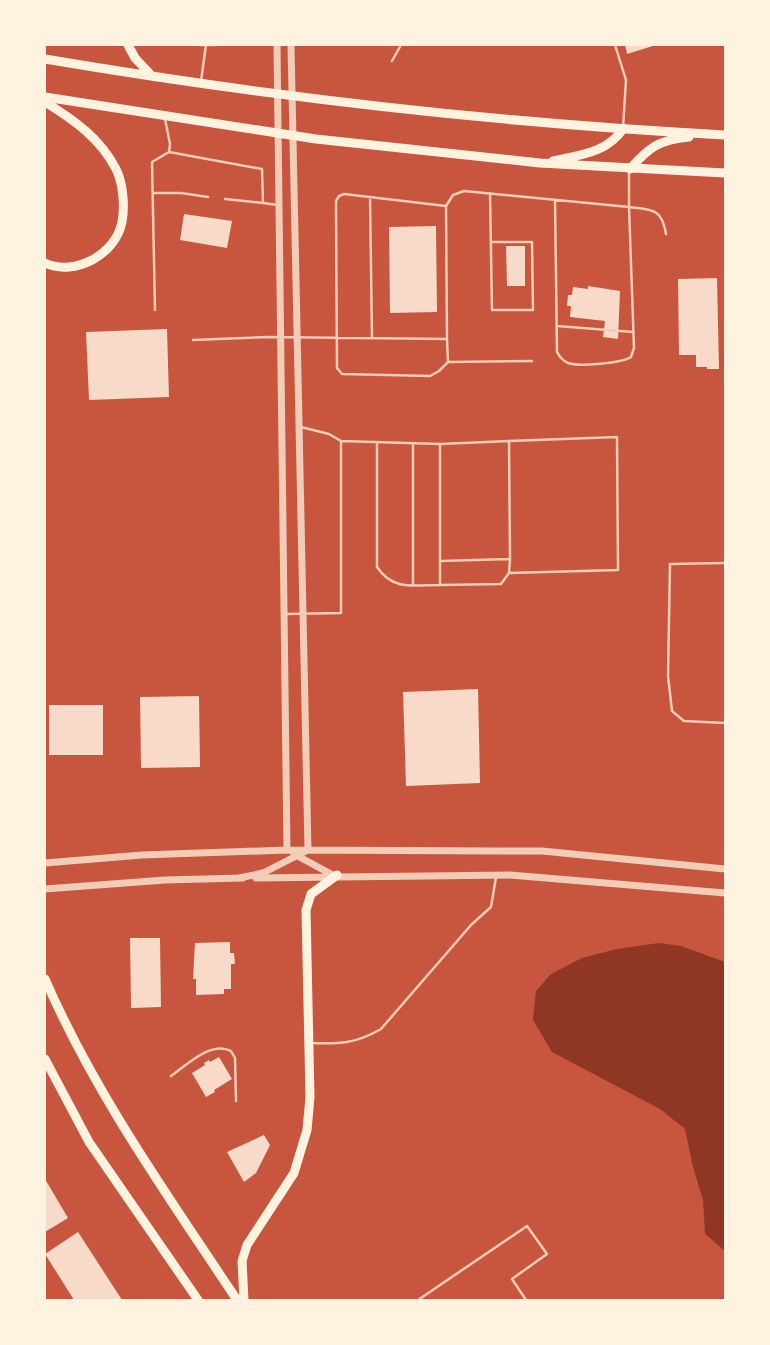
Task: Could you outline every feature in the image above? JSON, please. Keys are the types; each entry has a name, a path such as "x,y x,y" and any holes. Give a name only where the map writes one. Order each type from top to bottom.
{"highway":[{"path":"128,45 135,58 152,76"},
{"path":"45,58 293,97 408,110 623,129 724,135"},
{"path":"45,97 295,135 540,163 725,173"},
{"path":"45,102 71,118 98,141 116,170 122,193 122,221 117,236 103,252 86,264 70,268 45,263"},
{"path":"540,163 600,150 617,137 623,129"},
{"path":"630,169 645,151 658,143 674,139 724,135"},
{"path":"244,1300 242,1261 247,1244 294,1173 303,1150 309,1112 307,901 316,888 337,875"},
{"path":"45,979 71,1038 122,1128 237,1300"},
{"path":"45,1059 89,1142 198,1300"}],"street":[{"path":"277,45 287,850"},
{"path":"291,45 295,135 308,850"},
{"path":"287,850 327,873 337,875"},
{"path":"45,863 142,855 287,850 542,851 725,869"},
{"path":"239,878 262,873 308,850"},
{"path":"45,889 165,880 337,875 496,875 579,880 725,893"}],"lane":[{"path":"200,45 216,45"},
{"path":"392,61 401,45"},
{"path":"615,45 626,80 623,129"},
{"path":"201,84 206,46"},
{"path":"165,115 170,144 169,152"},
{"path":"155,310 152,162 169,152 262,169 263,203"},
{"path":"555,200 558,352 561,359 570,364 624,362 631,357 633,332 629,207 630,169"},
{"path":"448,362 446,206 453,194 458,192 490,193 653,210 660,215 666,234"},
{"path":"153,193 181,193 208,197"},
{"path":"490,193 492,310 533,310 532,242 491,242"},
{"path":"446,206 344,194 339,196 336,201 337,368 342,374 351,376 430,376 448,362 532,361"},
{"path":"370,197 372,339"},
{"path":"225,200 278,205"},
{"path":"557,326 633,332"},
{"path":"193,340 280,337 447,339"},
{"path":"300,427 329,434 341,441 377,443 440,444 509,440 616,438 618,570 509,573"},
{"path":"377,443 377,567 390,582 413,585 501,584 509,573 510,559 509,440"},
{"path":"284,614 341,613 341,441"},
{"path":"413,444 413,585"},
{"path":"440,444 440,585"},
{"path":"440,561 510,559"},
{"path":"725,563 670,564 668,676 672,711 684,721 725,723"},
{"path":"309,1043 348,1044 364,1039 381,1029 471,924 491,907 496,875"},
{"path":"171,1076 204,1053 216,1048 231,1050 235,1058 236,1101"},
{"path":"418,1300 527,1226 547,1254 512,1278 526,1300"}],"shaded area":[{"path":"659,943 681,946 725,962 725,1251 705,1234 703,1200 693,1167 685,1129 660,1109 552,1052 533,1020 536,991 551,974 582,958 617,949"}],"building":[{"path":"625,45 656,45 627,54"},
{"path":"184,214 232,221 227,248 180,240"},
{"path":"436,226 437,312 390,313 389,227"},
{"path":"506,246 525,246 525,286 507,286"},
{"path":"717,278 719,369 707,369 707,367 696,367 696,355 679,355 678,279"},
{"path":"588,286 620,291 618,339 603,337 605,321 570,317 571,306 567,306 568,295 572,295 573,287 588,289"},
{"path":"167,329 169,397 89,400 86,332"},
{"path":"478,689 480,783 406,786 403,692"},
{"path":"199,696 200,767 141,768 140,697"},
{"path":"49,705 103,705 103,755 49,755"},
{"path":"130,938 160,938 161,1007 131,1008"},
{"path":"230,942 230,953 234,953 235,964 231,964 231,989 224,989 224,994 196,995 196,979 193,979 195,943"},
{"path":"219,1057 232,1079 206,1097 192,1073 205,1065 204,1063 209,1060 210,1062"},
{"path":"264,1135 270,1145 256,1173 244,1182 227,1152"},
{"path":"45,1179 68,1218 45,1232"},
{"path":"78,1232 122,1300 74,1300 45,1254"}]}
